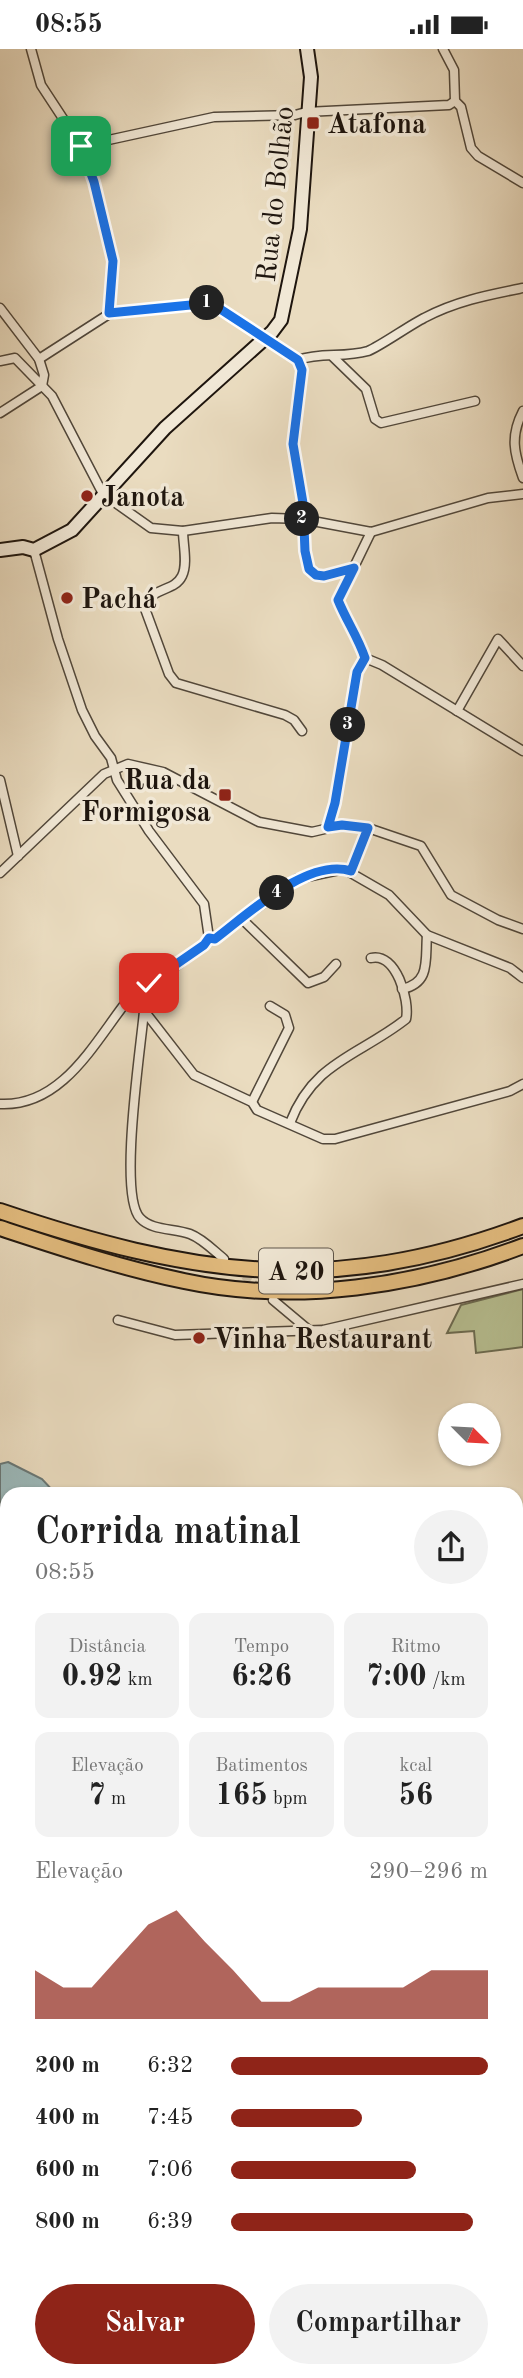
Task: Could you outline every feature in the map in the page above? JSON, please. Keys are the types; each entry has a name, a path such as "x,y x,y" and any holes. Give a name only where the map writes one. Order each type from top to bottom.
{"highway":[{"name":"A 20","path":"0,1211 139,1252 188,1263 266,1272 334,1271 412,1259 480,1242 523,1226"},
{"name":"A 20","path":"0,1228 100,1261 184,1282 263,1290 335,1290 415,1279 486,1260 523,1245"}],"street":[{"path":"30,49 41,85 81,146 94,182 113,261 109,313"},
{"name":"Rua do Bolhão","path":"34,550 72,530 165,428 281,320 296,252 311,77 307,49"},
{"path":"443,49 454,71 455,101 461,107 471,148 478,156 523,183"},
{"path":"81,146 214,117 295,115 306,112 449,104 455,101"},
{"path":"298,360 319,354 333,357 371,350 391,335 458,301 523,288"},
{"path":"39,359 109,313 211,303 264,337 298,360 302,370 293,444 303,503 302,519 309,569 324,576 354,568"},
{"path":"0,308 39,359 44,375 42,386 0,413"},
{"path":"333,357 366,389 375,419 381,423 475,401"},
{"path":"0,361 15,358 52,397 103,495 151,528 183,531 272,518 302,519 371,532 488,498 523,494"},
{"path":"523,411 513,439 513,451 523,478"},
{"path":"183,531 182,575 177,583 154,591 144,606 169,674 183,687 285,715 294,720 302,731"},
{"path":"328,827 335,803 357,672 365,658 356,633 338,600 371,532"},
{"path":"0,550 23,547 34,550 58,639 82,710 116,768 117,780 149,831 204,905 209,938 204,945 149,983 135,999 127,1001 78,1069 33,1099 0,1104"},
{"path":"457,711 498,639 523,666"},
{"path":"365,658 382,664 523,751"},
{"path":"0,873 66,808 116,768 128,764 163,772 259,823 312,832 342,825 368,828 421,846 451,895 498,920 523,929"},
{"path":"0,780 15,832 18,856"},
{"path":"351,871 368,828"},
{"path":"209,938 215,939 297,879 334,870 351,871 389,895 427,935 510,968 523,978"},
{"path":"242,919 308,983 324,977 336,964"},
{"path":"402,989 414,987 423,976 427,935"},
{"path":"290,1123 298,1103 321,1074 406,1019 408,1011 393,967 385,960 371,958"},
{"path":"135,999 194,1075 252,1102 257,1110 323,1139 335,1139 510,1091 523,1084"},
{"path":"252,1102 289,1028 285,1015 270,1006"},
{"path":"144,1011 132,1125 133,1203 139,1217 147,1223 191,1234 224,1259"},
{"path":"118,1319 175,1335 310,1331 523,1284"},
{"path":"273,1300 310,1331"}],"green space":[{"path":"523,1289 523,1347 476,1353 474,1331 447,1333 461,1305"}],"water":[{"path":"8,1462 42,1479 49,1487 0,1487 0,1464"}],"tunnel":[{"path":"235,1268 260,1289"}],"place":[{"name":"Atafona","path":"313,123"},
{"name":"Janota","path":"87,496"},
{"name":"Pachá","path":"67,598"},
{"name":"Rua da Formigosa","path":"225,795"},
{"name":"Vinha Restaurant","path":"199,1338"}],"route":[{"path":"81,146 94,182 113,261 109,313 211,303 228,311 298,360 302,370 293,444 303,503 307,564 316,575 324,576 354,568 346,579 338,600 356,633 365,658 357,672 332,821 328,827 342,825 368,828 351,871 334,870 297,879 215,939 209,938 204,945 149,983"}]}
